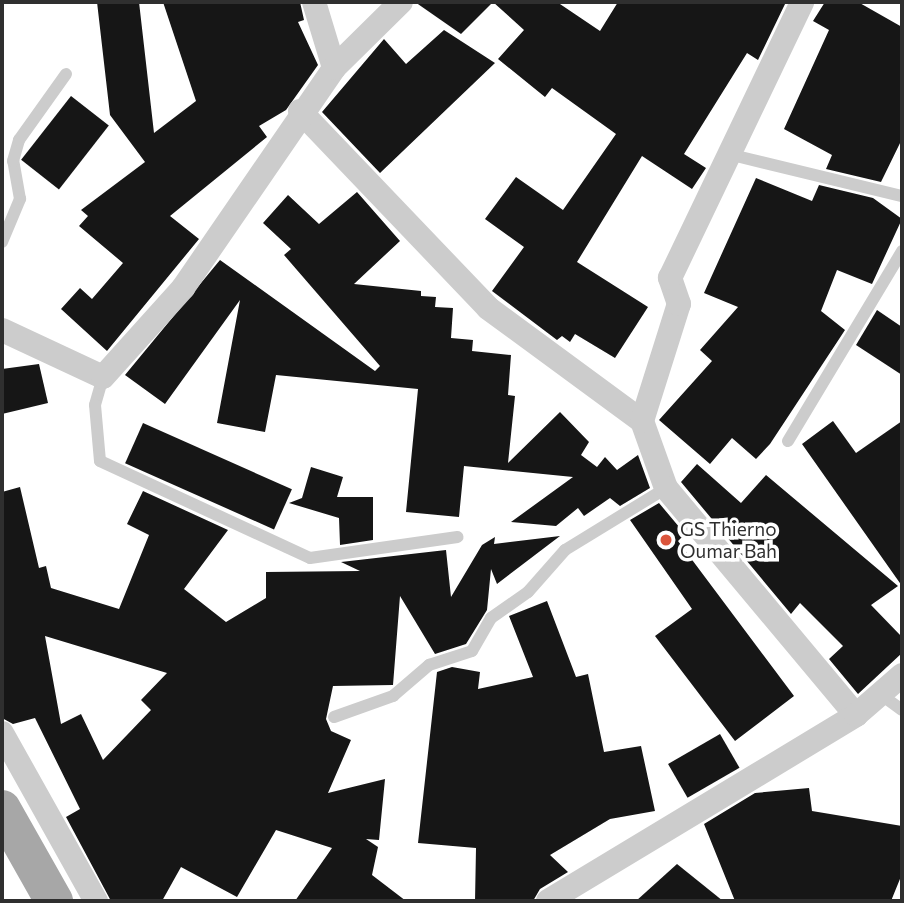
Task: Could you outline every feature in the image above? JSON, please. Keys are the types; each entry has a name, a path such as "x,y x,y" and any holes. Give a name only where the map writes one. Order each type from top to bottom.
{"main road":[{"path":"2,809 54,901"}],"street":[{"path":"314,2 334,68"},
{"path":"2,330 103,377 183,288 300,111 334,68 401,2"},
{"path":"642,421 679,304 670,278 802,2"},
{"path":"300,111 488,308 642,421 666,488 856,715"},
{"path":"548,901 891,693 902,675"},
{"path":"2,733 96,901"}],"lane":[{"path":"2,242 20,199 13,161 19,140 66,74"},
{"path":"728,153 902,196"},
{"path":"789,441 902,251"},
{"path":"103,377 94,405 100,461 298,552 356,556 458,537"},
{"path":"334,717 393,696 429,665 472,651 491,618 528,592 565,550 666,488"},
{"path":"891,693 902,710"}],"building":[{"path":"97,2 139,2 154,133 196,101 163,2 300,2 304,20 298,22 318,65 286,110 259,126 267,137 170,216 199,239 107,351 61,309 80,288 92,299 123,263 79,226 88,216 81,210 145,162 110,115"},
{"path":"415,2 493,2 461,34"},
{"path":"493,2 557,2 600,31 618,2 786,2 758,60 747,53 684,154 706,168 692,189 642,156 577,262 648,307 615,358 575,334 570,342 562,336 557,340 492,291 524,247 485,219 516,177 563,210 616,134 552,88 545,97 498,59 524,30"},
{"path":"825,2 858,2 902,27 902,139 881,182 826,169 832,155 784,129 829,30 813,21"},
{"path":"444,30 495,63 380,173 322,112 384,39 406,64"},
{"path":"71,96 109,126 59,189 21,160"},
{"path":"756,178 812,201 819,185 873,198 902,219 872,284 837,270 821,311 845,330 770,444 756,459 732,438 710,464 659,420 712,361 700,350 738,307 704,293"},
{"path":"357,192 400,241 354,284 421,291 421,296 436,297 435,307 453,308 451,338 473,340 472,351 511,355 508,395 515,396 508,463 560,412 589,442 581,455 597,467 605,457 617,470 638,455 650,488 620,506 610,498 584,516 578,508 556,526 511,522 573,477 464,466 459,517 406,512 418,389 276,375 265,432 217,423 240,300 165,404 125,375 220,260 375,371 380,366 284,255 291,249 263,223 288,195 319,224"},
{"path":"877,310 902,327 902,375 856,345"},
{"path":"39,364 48,403 2,414 2,369"},
{"path":"833,421 856,453 902,421 902,586 802,444"},
{"path":"143,423 292,489 274,529 125,463"},
{"path":"697,464 741,503 766,475 898,586 871,605 902,637 902,653 858,694 829,659 843,646 800,603 791,614 681,482"},
{"path":"311,467 343,477 337,497 373,497 373,540 340,545 339,518 289,503 302,498"},
{"path":"20,487 39,568 46,566 51,588 119,609 149,535 127,524 143,491 228,530 184,589 226,622 266,598 266,572 360,571 341,562 446,550 451,597 482,545 495,537 494,544 560,536 497,584 491,569 487,610 466,644 435,654 400,596 393,685 333,686 326,719 331,731 351,740 328,793 385,779 379,840 366,839 378,847 372,875 406,901 295,901 332,848 276,830 237,897 181,867 162,901 111,901 66,817 80,809 35,718 13,724 2,718 2,492","holes":["45,636 167,673 141,700 151,710 103,760 81,714 61,724"]},
{"path":"659,503 685,534 678,541 794,696 735,741 655,636 692,609 630,520"},
{"path":"547,601 576,677 588,674 604,752 641,746 655,811 610,819 550,855 568,872 540,889 533,901 475,901 476,848 418,843 437,672 452,667 480,672 478,689 533,677 509,616"},
{"path":"720,734 740,768 688,798 668,764"},
{"path":"809,788 812,811 902,826 902,874 891,901 735,901 704,824 755,793"},
{"path":"677,864 723,901 636,901"}],"place":[{"name":"GS Thierno Oumar Bah","path":"666,540"}]}
